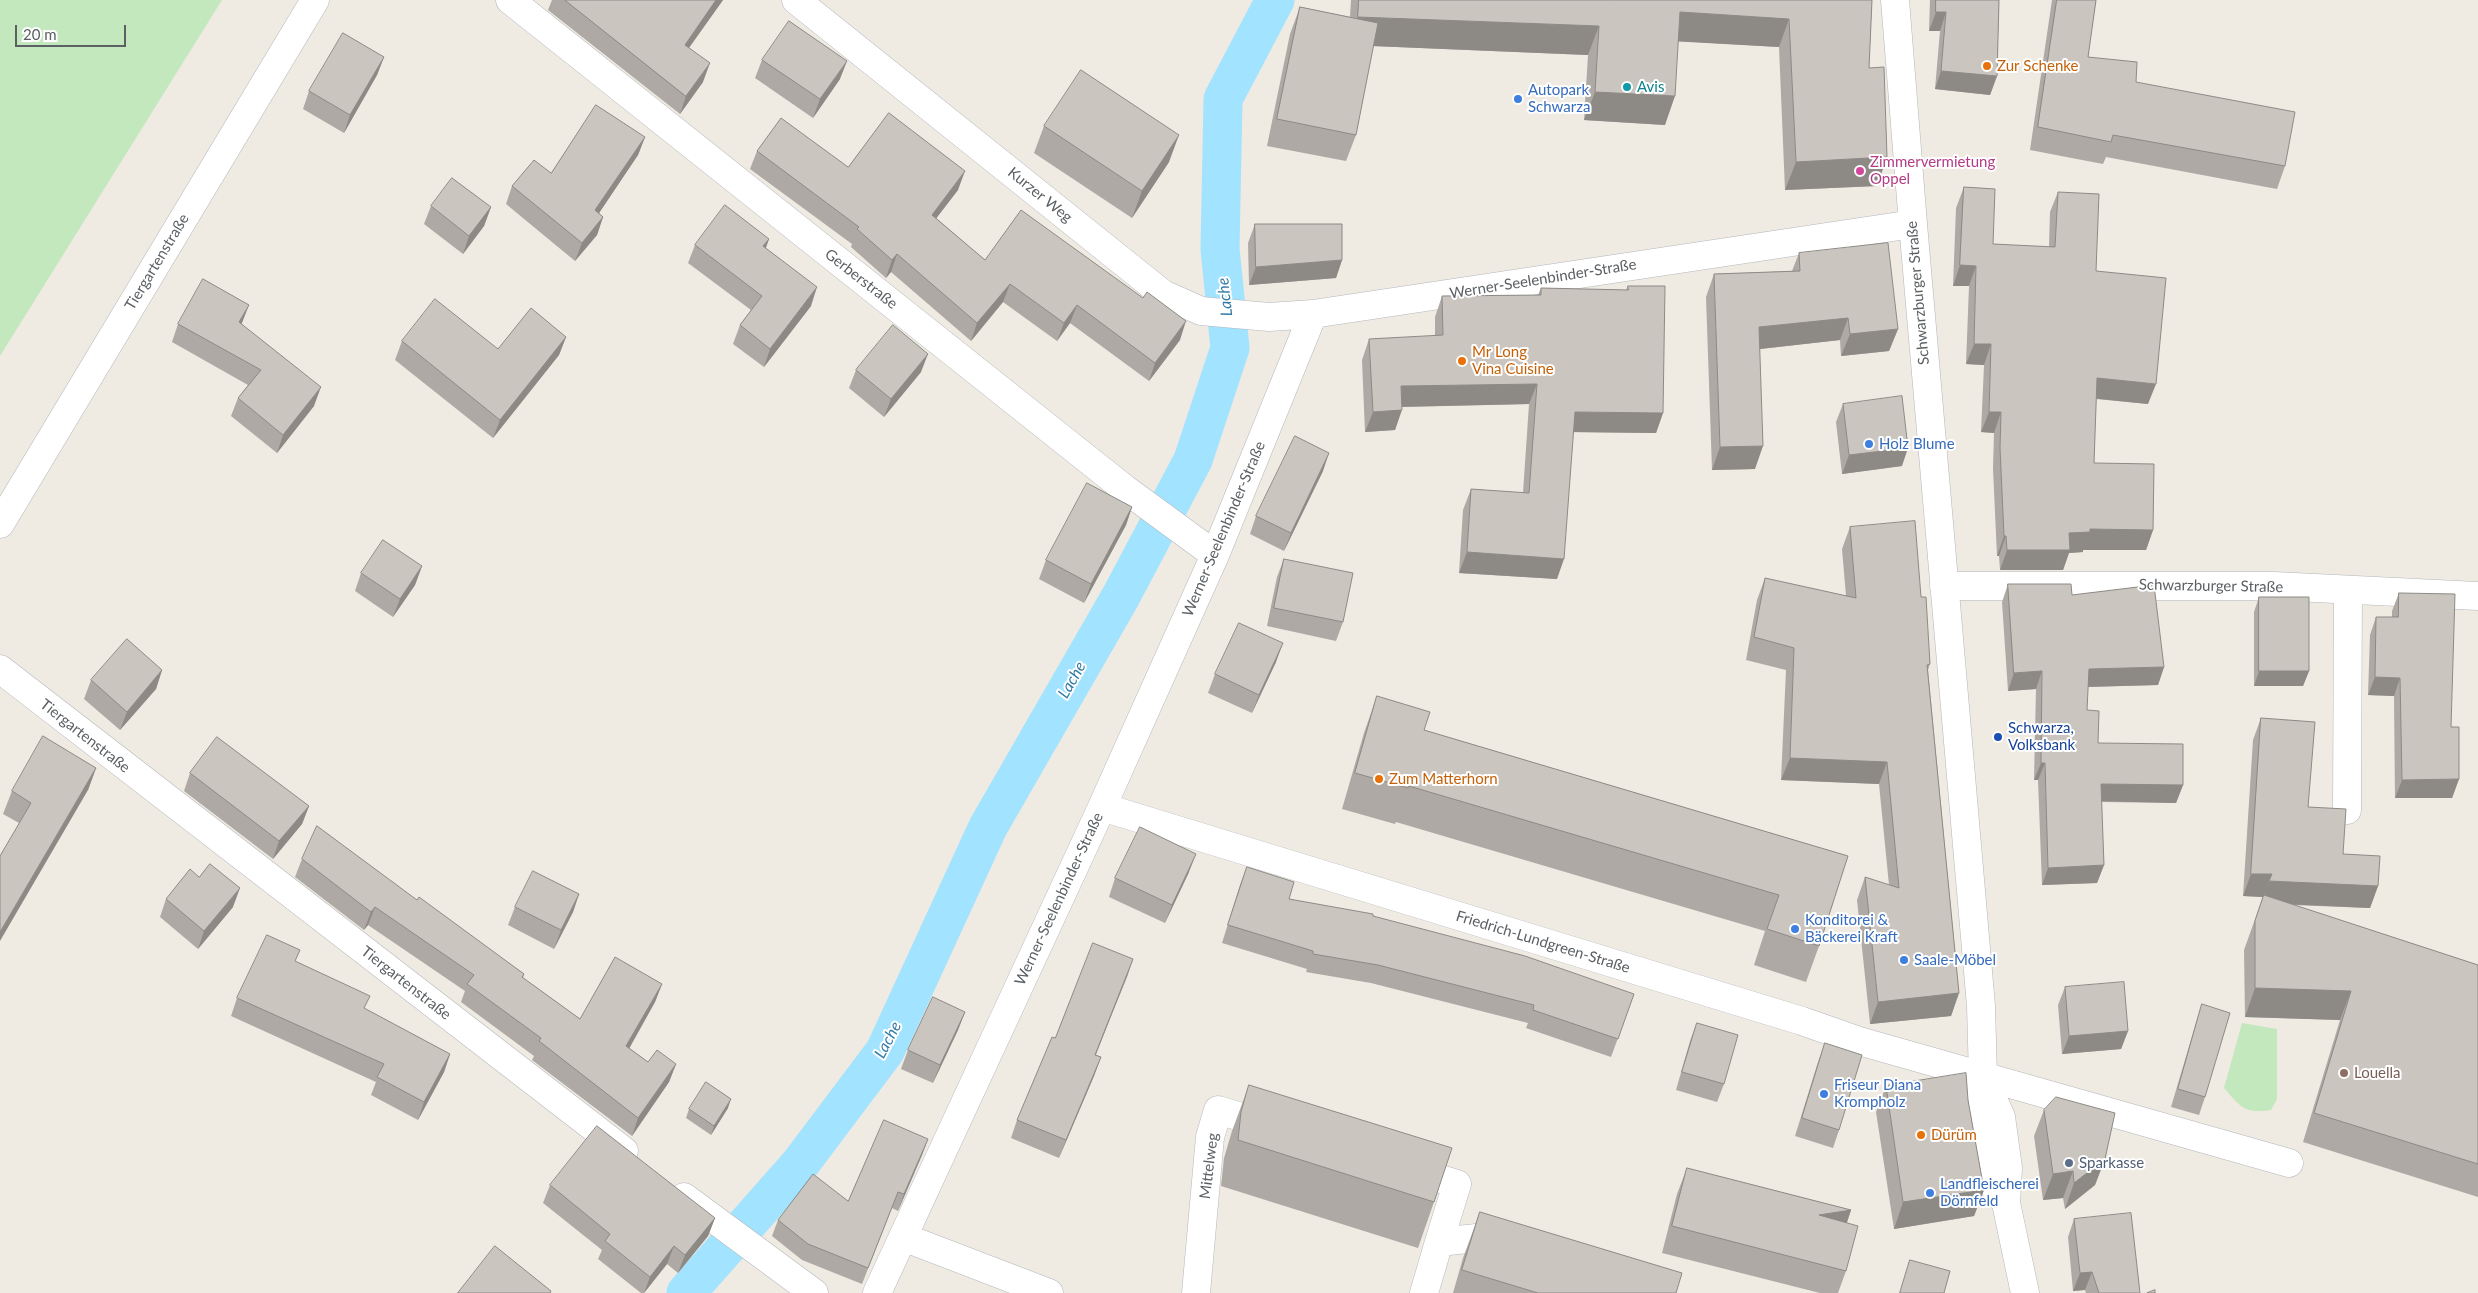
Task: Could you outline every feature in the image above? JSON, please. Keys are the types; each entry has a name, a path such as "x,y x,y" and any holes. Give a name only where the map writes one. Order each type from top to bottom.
{"street":[{"name":"Tiergartenstraße","path":"0,524 314,0"},
{"name":"Gerberstraße","path":"510,0 1125,488 1215,555"},
{"name":"Kurzer Weg","path":"796,0 1163,294 1201,311 1269,317 1313,314"},
{"name":"Schwarzburger Straße","path":"1896,0 1912,224 1980,996 1983,1077 2001,1117 2008,1168 2006,1203 2025,1293"},
{"name":"Werner-Seelenbinder-Straße","path":"877,1293 1102,807 1215,555 1313,314 1912,224"},
{"name":"Schwarzburger Straße","path":"1944,586 2175,585 2478,596"},
{"path":"2347,810 2348,590"},
{"name":"Tiergartenstraße","path":"0,668 644,1166"},
{"name":"Friedrich-Lundgreen-Straße","path":"1102,807 1792,1018 1858,1041 2290,1163"},
{"name":"Mittelweg","path":"1196,1293 1210,1137 1218,1110 1295,1134"},
{"path":"1380,1160 1457,1184 1424,1293"},
{"path":"667,1184 814,1293"},
{"path":"903,1237 1049,1293"},
{"path":"1439,1242 1477,1238 1531,1256"}],"green space":[{"path":"0,0 222,0 0,356"},
{"path":"2242,1023 2277,1029 2277,1099 2271,1110 2255,1111 2244,1108 2224,1088"}],"building":[{"path":"565,0 716,0 685,45 710,63 686,96"},
{"path":"1359,0 1872,0 1869,68 1884,67 1887,157 1796,162 1789,19 1680,12 1675,96 1595,92 1599,26 1358,17"},
{"path":"1936,0 1999,0 1997,76 1941,71 1946,12 1936,12"},
{"path":"2057,0 2096,0 2088,57 2137,62 2136,82 2295,112 2285,166 2113,135 2111,142 2038,127"},
{"path":"1300,7 1378,23 1356,135 1277,119"},
{"path":"789,21 847,61 820,99 762,60"},
{"path":"343,33 384,57 350,115 309,91"},
{"path":"1081,70 1179,135 1142,191 1044,126"},
{"path":"596,105 645,137 595,210 603,217 582,243 512,186 534,160 551,173"},
{"path":"889,113 965,171 932,215 985,260 1021,210 1143,298 1147,292 1186,321 1155,363 1077,305 1064,323 1010,284 977,323 897,254 892,260 857,229 859,227 757,151 781,118 848,167"},
{"path":"452,178 491,207 469,236 431,206"},
{"path":"1964,187 1995,189 1993,244 2055,247 2058,192 2099,194 2096,271 2166,278 2156,384 2097,378 2094,463 2154,464 2153,530 2090,529 2090,532 2069,533 2070,550 2007,550 2006,536 2004,536 2000,448 2001,412 1989,412 1991,344 1974,344 1976,266 1960,265"},
{"path":"725,205 769,239 763,246 817,287 770,349 740,325 762,296 695,245"},
{"path":"1255,224 1342,224 1342,260 1256,267"},
{"path":"1888,243 1898,329 1850,334 1848,318 1759,327 1763,446 1720,447 1714,274 1800,271 1799,253"},
{"path":"203,279 249,305 239,322 321,387 283,435 238,398 261,370 178,324"},
{"path":"1628,286 1665,286 1663,413 1575,412 1564,559 1467,552 1471,489 1529,493 1537,384 1401,386 1402,410 1373,412 1369,339 1443,335 1442,296 1541,295 1541,288 1628,290"},
{"path":"435,299 498,349 531,308 566,337 500,420 402,341"},
{"path":"893,325 928,354 891,399 856,370"},
{"path":"1902,396 1908,448 1849,455 1843,404"},
{"path":"1295,436 1329,453 1291,533 1256,516"},
{"path":"1087,483 1132,507 1091,584 1046,560"},
{"path":"1915,521 1921,597 1926,597 1930,664 1927,665 1959,993 1878,1002 1865,877 1899,888 1887,762 1790,758 1794,648 1754,637 1765,578 1856,598 1850,527"},
{"path":"383,540 422,566 400,599 361,573"},
{"path":"1284,559 1353,573 1343,622 1274,608"},
{"path":"2008,584 2071,584 2072,595 2154,585 2164,667 2089,669 2087,710 2099,711 2098,743 2183,744 2183,785 2101,784 2104,865 2048,868 2045,763 2041,763 2042,671 2014,673"},
{"path":"2399,593 2455,594 2451,727 2459,727 2459,779 2402,780 2400,678 2375,677 2376,617 2398,617"},
{"path":"2259,597 2309,597 2309,671 2259,671"},
{"path":"1239,623 1283,643 1259,695 1215,674"},
{"path":"127,639 162,670 127,712 91,680"},
{"path":"1377,696 1430,712 1424,730 1848,856 1819,946 1767,929 1779,895 1409,786 1408,788 1355,773"},
{"path":"2261,718 2315,722 2308,807 2346,809 2343,854 2380,856 2378,886 2269,881 2272,874 2251,874"},
{"path":"43,736 96,768 0,932 0,856 31,803 12,791"},
{"path":"217,737 309,806 279,841 190,773"},
{"path":"317,826 417,900 419,897 524,974 522,977 580,1019 615,957 662,984 626,1046 648,1062 657,1050 676,1064 638,1118 539,1041 541,1038 467,984 474,975 375,907 371,912 302,859"},
{"path":"1140,827 1196,854 1172,905 1115,878"},
{"path":"210,864 240,888 204,931 166,899 190,869 199,877"},
{"path":"1247,867 1294,882 1289,899 1373,914 1373,916 1525,956 1634,994 1618,1039 1533,1010 1534,1005 1378,965 1313,954 1313,951 1228,925"},
{"path":"533,871 579,894 561,930 515,907"},
{"path":"2264,895 2478,965 2478,1164 2314,1113 2351,991 2255,988 2255,921"},
{"path":"267,935 300,950 295,961 370,996 364,1008 450,1054 424,1102 377,1077 384,1064 237,998"},
{"path":"1093,943 1133,959 1095,1055 1101,1057 1066,1140 1017,1120 1052,1037 1055,1038"},
{"path":"2124,982 2128,1031 2069,1036 2065,987"},
{"path":"933,997 965,1012 940,1065 908,1050"},
{"path":"2202,1004 2230,1013 2205,1097 2178,1089"},
{"path":"1697,1023 1738,1035 1724,1084 1682,1072"},
{"path":"1825,1043 1862,1055 1839,1130 1802,1118"},
{"path":"1966,1073 1968,1100 1984,1190 1903,1202 1886,1086"},
{"path":"706,1082 731,1099 714,1126 689,1109"},
{"path":"1249,1085 1452,1148 1434,1202 1238,1140 1241,1112"},
{"path":"2056,1097 2115,1113 2105,1159 2074,1183 2073,1171 2053,1174 2044,1110"},
{"path":"884,1120 928,1139 904,1194 898,1192 868,1268 808,1244 778,1220 813,1174 848,1201"},
{"path":"597,1126 715,1218 685,1255 674,1246 650,1277 605,1241 610,1234 550,1185"},
{"path":"1687,1168 1851,1210 1819,1215 1858,1226 1846,1271 1672,1226"},
{"path":"1480,1212 1682,1273 1676,1293 1538,1293 1462,1270"},
{"path":"2131,1213 2140,1293 2099,1293 2092,1272 2080,1273 2074,1219"},
{"path":"495,1246 551,1291 550,1293 458,1293"},
{"path":"1910,1260 1950,1271 1944,1293 1900,1293"}],"waterway":[{"name":"Lache","path":"686,1293 800,1164 885,1051 988,827 1121,596 1193,460 1230,348 1220,249 1223,99 1275,0"}],"place":[{"name":"Zur Schenke","path":"1987,66"},
{"name":"Avis","path":"1627,87"},
{"name":"Autopark Schwarza","path":"1518,99"},
{"name":"Zimmervermietung Oppel","path":"1860,171"},
{"name":"Mr Long Vina Cuisine","path":"1462,361"},
{"name":"Holz Blume","path":"1869,444"},
{"name":"Schwarza, Volksbank","path":"1998,737"},
{"name":"Zum Matterhorn","path":"1379,779"},
{"name":"Konditorei & Bäckerei Kraft","path":"1795,929"},
{"name":"Saale-Möbel","path":"1904,960"},
{"name":"Louella","path":"2344,1073"},
{"name":"Friseur Diana Krompholz","path":"1824,1094"},
{"name":"Dürüm","path":"1921,1135"},
{"name":"Sparkasse","path":"2069,1163"},
{"name":"Landfleischerei Dörnfeld","path":"1930,1193"}]}
